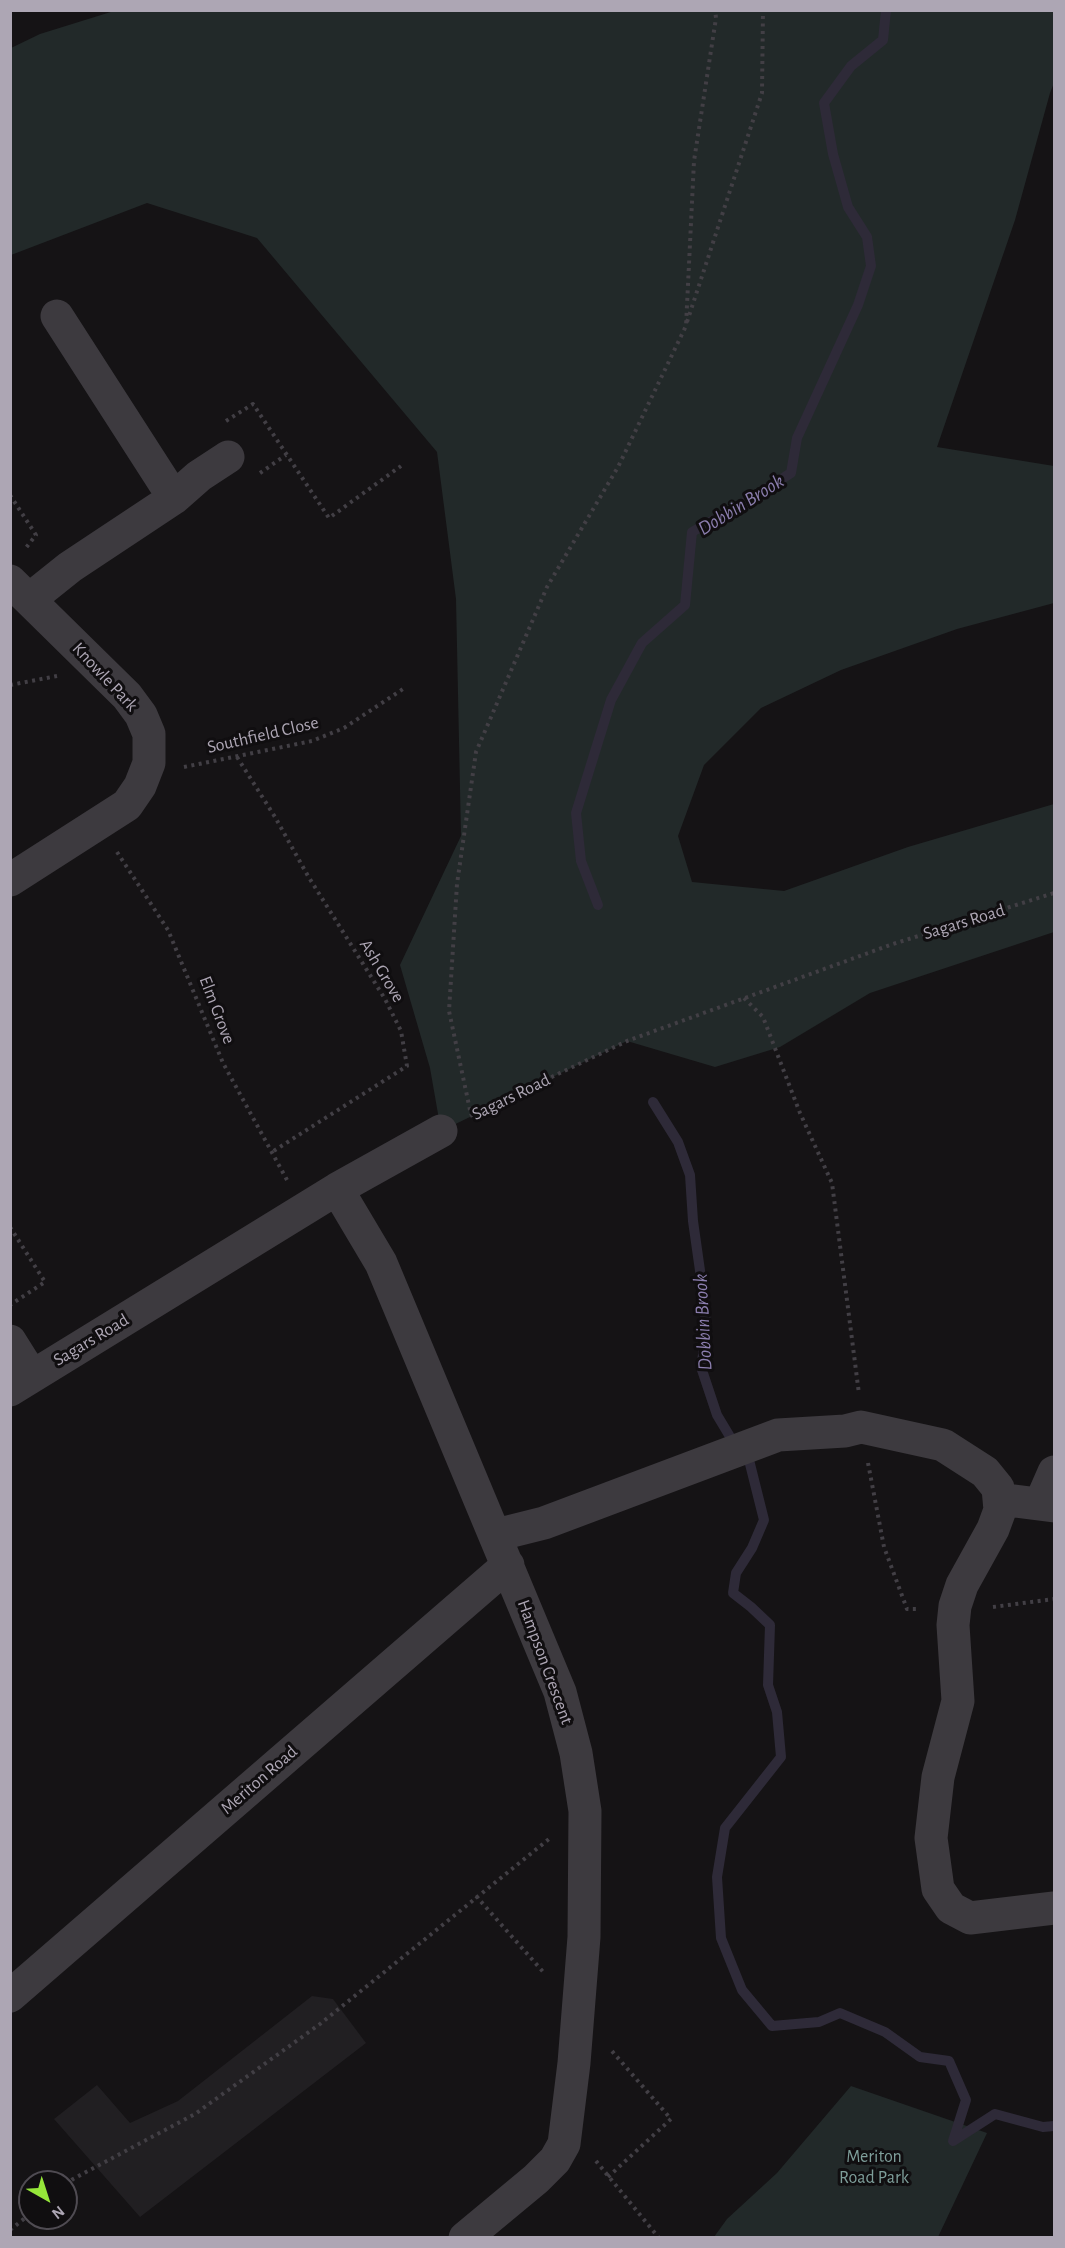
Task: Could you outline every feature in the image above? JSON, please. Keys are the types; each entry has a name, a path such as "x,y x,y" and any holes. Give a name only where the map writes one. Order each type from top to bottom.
{"street":[{"path":"57,316 174,498"},
{"name":"Knowle Park","path":"10,880 127,805 140,786 149,763 149,734 141,715 127,696 20,590 70,567 174,498 199,476 228,457"},
{"name":"Sagars Road","path":"21,1383 337,1189 441,1131"},
{"name":"Hampson Crescent","path":"337,1189 381,1263 560,1692 576,1753 585,1811 584,1937 564,2144 555,2160 536,2179 465,2238"},
{"path":"10,1341 21,1383"},
{"path":"496,1535 544,1523 778,1435 853,1429 943,1445 985,1472 998,1488 1000,1510 993,1529 962,1585 955,1605 953,1625 958,1701 938,1777 931,1838 938,1889 951,1908 970,1918 1054,1908"},
{"path":"999,1499 1047,1505 1054,1472"},
{"name":"Meriton Road","path":"10,1996 508,1565"}],"path":[{"path":"686,327 694,162 716,18 715,10"},
{"path":"471,1116 449,1011 457,884 476,752 547,587 618,467 686,327 762,93 763,10"},
{"path":"225,422 253,404 329,518 401,466"},
{"path":"10,495 36,535 23,550"},
{"name":"Southfield Close","path":"149,763 181,767 237,758 312,741 344,728 406,687"},
{"name":"Ash Grove","path":"237,758 385,999 401,1031 407,1066 272,1152"},
{"name":"Elm Grove","path":"101,822 121,858 168,930 223,1063 303,1211"},
{"name":"Sagars Road","path":"441,1131 627,1041 890,945 1054,893"},
{"path":"744,998 763,1017 800,1113 832,1183 858,1377 853,1429 884,1547 907,1609"},
{"path":"10,1227 45,1282 10,1305"},
{"path":"78,2178 195,2114 320,2024 476,1896 585,1811"},
{"path":"476,1896 671,2119 608,2176"},
{"path":"566,2126 659,2238"}],"shaded area":[{"path":"312,1996 333,1999 366,2043 140,2217 54,2119 97,2085 130,2123 178,2101"}],"green space":[{"path":"114,11 1054,11 1054,83 1015,220 937,447 1054,466 1054,603 957,629 841,670 761,708 704,765 678,836 692,882 784,891 908,847 1054,804 1054,932 870,993 780,1047 715,1067 627,1041 441,1131 430,1068 400,965 461,836 456,599 437,452 257,238 147,203 11,255 11,48 40,34"},
{"name":"Meriton Road Park","path":"851,2086 987,2133 938,2237 714,2237 727,2219 777,2173"}],"waterway":[{"name":"Dobbin Brook","path":"598,905 581,861 576,813 611,700 642,643 685,605 692,532 791,473 797,438 858,305 871,266 867,237 848,207 833,154 824,103 851,66 883,40 886,10"},
{"name":"Dobbin Brook","path":"653,1102 678,1142 690,1175 693,1221 705,1306 706,1336 701,1367 717,1415 735,1445 749,1460 764,1520 752,1548 736,1573 733,1593 770,1625 768,1685 777,1712 781,1757 725,1828 717,1877 721,1938 742,1990 772,2026 819,2022 840,2013 885,2032 920,2057 949,2061 966,2100 953,2141 995,2114 1043,2127 1054,2126"}]}
